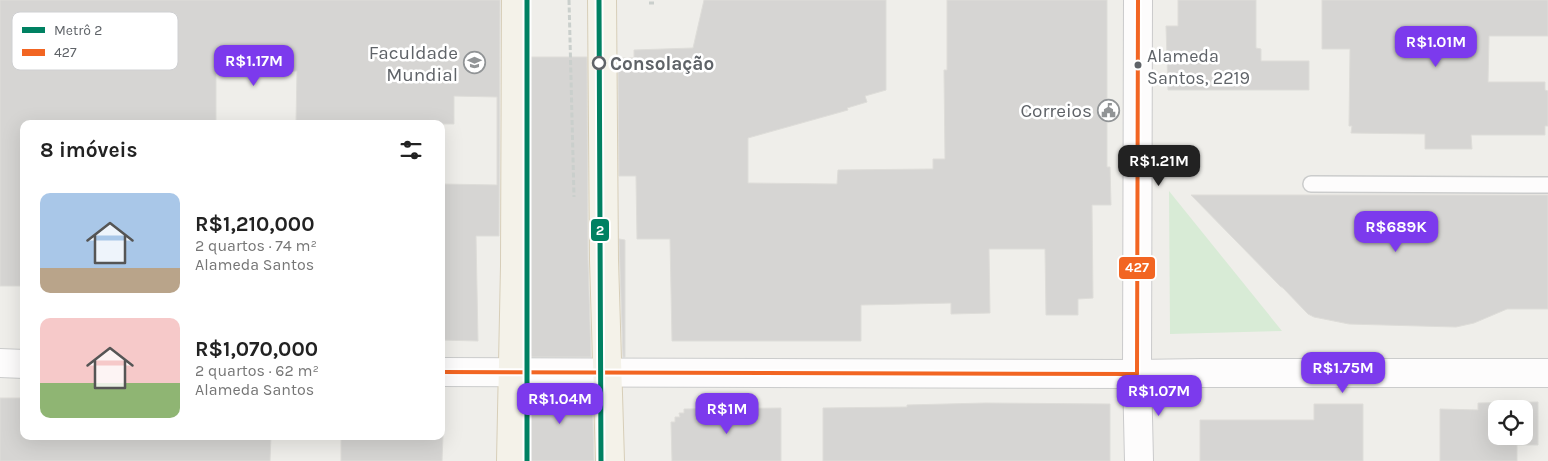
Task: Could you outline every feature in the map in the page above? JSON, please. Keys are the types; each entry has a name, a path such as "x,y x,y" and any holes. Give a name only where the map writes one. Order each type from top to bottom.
{"main road":[{"path":"511,461 516,0"},
{"path":"602,0 604,260 609,373 610,461"},
{"path":"511,434 522,461"},
{"path":"594,461 610,434"}],"street":[{"path":"1138,0 1137,374 1139,461"},
{"path":"0,363 20,364"},
{"path":"445,372 1548,373"}],"lane":[{"path":"1311,184 1548,185"}],"green space":[{"path":"1169,191 1282,331 1170,334"}],"building":[{"path":"0,0 500,0 499,236 476,236 478,341 445,340 445,184 497,185 497,97 454,96 454,124 445,124 445,120 296,120 297,71 216,72 216,120 20,120 20,286 0,286"},
{"path":"704,0 886,0 886,90 865,96 867,102 847,108 848,110 748,138 748,183 837,184 838,170 933,169 933,159 945,159 944,70 947,70 947,0 1107,0 1107,167 1110,167 1111,205 1092,205 1093,298 1078,299 1078,315 1046,315 1045,249 989,249 990,313 951,314 951,303 861,305 861,341 672,341 670,239 637,239 636,176 619,176 618,58 634,58 634,50 693,48"},
{"path":"1178,0 1256,0 1256,48 1261,49 1261,61 1309,61 1309,90 1168,90 1166,26 1178,26"},
{"path":"1322,0 1548,0 1548,36 1489,36 1488,82 1545,82 1545,90 1548,91 1548,126 1545,126 1545,135 1471,135 1472,149 1425,149 1425,134 1351,133 1352,126 1349,126 1350,49 1322,49"},
{"path":"531,57 587,57 588,260 591,357 529,357"},
{"path":"1191,195 1548,195 1548,309 1507,309 1474,323 1456,327 1349,324 1314,317 1308,314"},
{"path":"619,239 625,240 625,357 623,357"},
{"path":"528,388 592,388 594,461 527,461"},
{"path":"0,398 20,398 20,440 271,440 270,461 0,461"},
{"path":"1533,402 1538,402 1538,445 1533,445"},
{"path":"986,403 1110,404 1110,461 823,461 823,408 907,407 907,405"},
{"path":"1478,403 1488,403 1488,445 1517,445 1517,461 1440,461 1440,409 1478,410"},
{"path":"1314,404 1363,404 1363,461 1200,461 1200,420 1314,420"},
{"path":"781,408 781,461 672,461 671,422 675,422 675,417 680,417 679,413 684,413 684,409"},
{"path":"341,440 443,440 442,461 341,461"}],"metro line":[{"name":"2","path":"527,0 527,461"},
{"name":"2","path":"599,0 601,461"}],"transit line":[{"name":"427","path":"445,372 1137,374 1138,0"}],"place":[{"name":"Faculdade Mundial","path":"474,63"},
{"name":"Consolação","path":"599,63"},
{"name":"Alameda Santos, 2219","path":"1138,65"},
{"name":"Correios","path":"1108,110"}]}
